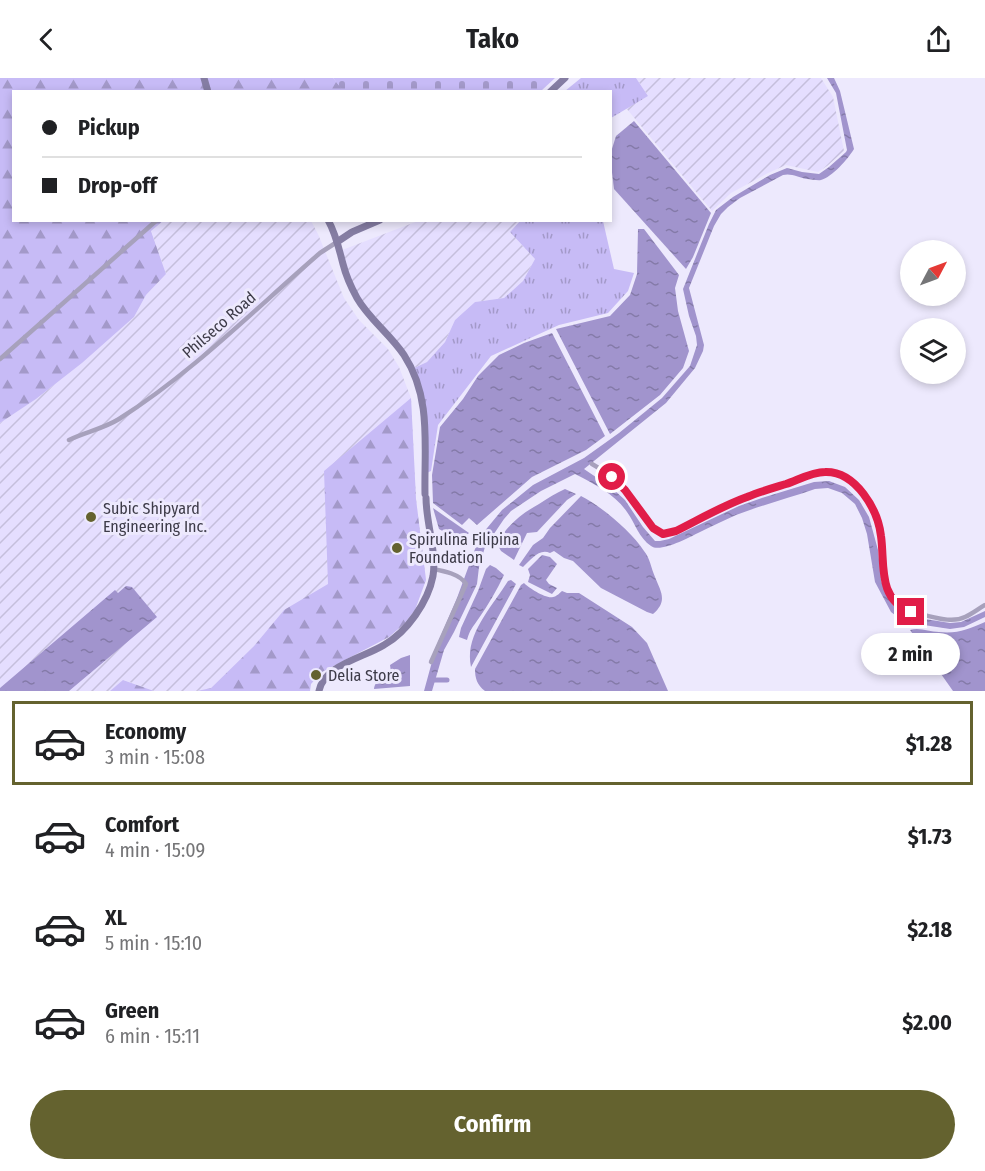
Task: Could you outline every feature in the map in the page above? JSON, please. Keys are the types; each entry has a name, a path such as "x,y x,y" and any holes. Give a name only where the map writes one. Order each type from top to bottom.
{"street":[{"path":"552,90 565,78"},
{"path":"0,359 155,222"},
{"path":"319,691 322,681 330,673 382,646 410,622 422,603 434,569 428,530 423,407 415,378 402,352 359,301 345,272 329,222"},
{"name":"Philseco Road","path":"69,440 115,421 169,384 206,356 320,253 352,232 375,222"},
{"path":"592,464 618,482 653,528 666,534 749,496 814,474 825,472 835,474 857,487 873,512 879,525 884,576 892,598 898,604 911,612 949,620 963,618 985,605"},
{"path":"431,663 465,584 464,580 456,576 434,569"}],"shaded area":[{"path":"636,78 821,78 833,97 844,151 818,172 786,165 768,173 731,193 712,211 626,108 648,96"},
{"path":"162,222 312,222 344,298 359,320 388,349 399,367 411,398 416,499 426,580 404,624 389,637 284,610 254,646 211,688 197,691 154,691 124,680 110,691 0,691 0,423 36,399 82,363 134,317 146,295 166,274 151,230"},
{"path":"415,222 518,222 510,232 535,259 523,281 504,298 475,302 455,320 445,342 427,362 412,369 356,298 337,252"}],"green space":[{"path":"0,78 333,78 343,90 12,90 12,222 162,222 151,231 166,274 146,295 134,317 82,363 36,399 0,423"},
{"path":"333,78 555,78 542,90 342,90"},
{"path":"581,78 636,78 648,96 612,117 612,90 566,90"},
{"path":"519,222 603,222 614,269 634,273 628,291 608,313 559,325 491,356 438,425 431,471 422,475 424,407 412,369 427,362 445,342 455,320 475,302 504,298 523,281 535,259 510,232"},
{"path":"411,398 416,499 426,580 415,610 389,637 322,672 311,684 310,691 197,691 211,688 254,646 284,610 328,584 324,471"},
{"path":"123,680 154,691 110,691"}],"water":[{"path":"827,78 834,78 840,91 854,149 839,167 821,180 783,175 740,198 721,214 689,288 704,345 695,368 666,403 584,469 625,500 655,541 669,539 739,506 765,497 814,482 829,481 845,487 859,500 869,517 878,550 881,580 895,608 907,616 950,623 961,622 985,611 985,617 964,627 950,629 904,622 891,612 875,582 867,534 855,504 842,493 828,488 815,489 746,511 674,544 655,548 643,539 627,512 616,500 604,490 575,474 541,491 511,511 504,519 485,547 477,584 444,650 432,691 424,691 436,647 483,533 502,510 533,485 584,458 619,433 662,398 690,366 697,345 683,289 716,210 770,175 787,168 819,174 846,152 836,93"},
{"path":"634,121 711,213 686,269 614,189 612,149 616,136"},
{"path":"638,229 644,229 679,275 675,288 678,311 689,351 683,368 660,395 610,434 556,329 610,316 630,295 637,274"},
{"path":"552,333 605,436 586,450 532,477 477,525 469,518 462,525 433,503 432,475 440,427 478,376 499,355"},
{"path":"565,489 576,494 567,500 537,532 527,533 514,560 501,551 497,544 505,531 520,516"},
{"path":"581,496 616,520 646,554 662,596 658,609 653,614 601,588 573,561 554,551 539,553 523,567 519,565 533,545 543,538"},
{"path":"433,508 469,533 460,541 439,529"},
{"path":"542,555 550,557 557,564 546,580 557,588 552,594 528,582 530,575 528,569"},
{"path":"490,565 504,575 467,640 459,637 461,628 486,569"},
{"path":"511,580 516,584 471,667 470,655 475,633 487,611"},
{"path":"524,583 538,593 550,597 562,591 579,593 632,627 647,643 668,691 485,691 477,681 475,669"},
{"path":"126,586 132,587 157,617 69,691 0,691 0,688 115,590 118,593"},
{"path":"985,622 985,691 953,691 910,630 957,632"},
{"path":"410,655 410,686 374,689 378,681 391,672 390,665"}],"waterway":[{"path":"432,680 447,680"}],"place":[{"name":"Subic Shipyard Engineering Inc.","path":"91,517"},
{"name":"Spirulina Filipina Foundation","path":"397,548"},
{"name":"Delia Store","path":"316,675"}],"route":[{"path":"612,477 625,490 653,528 666,534 744,498 808,476 825,472 845,478 854,483 870,504 879,525 882,565 892,598 902,608 911,612"}]}
